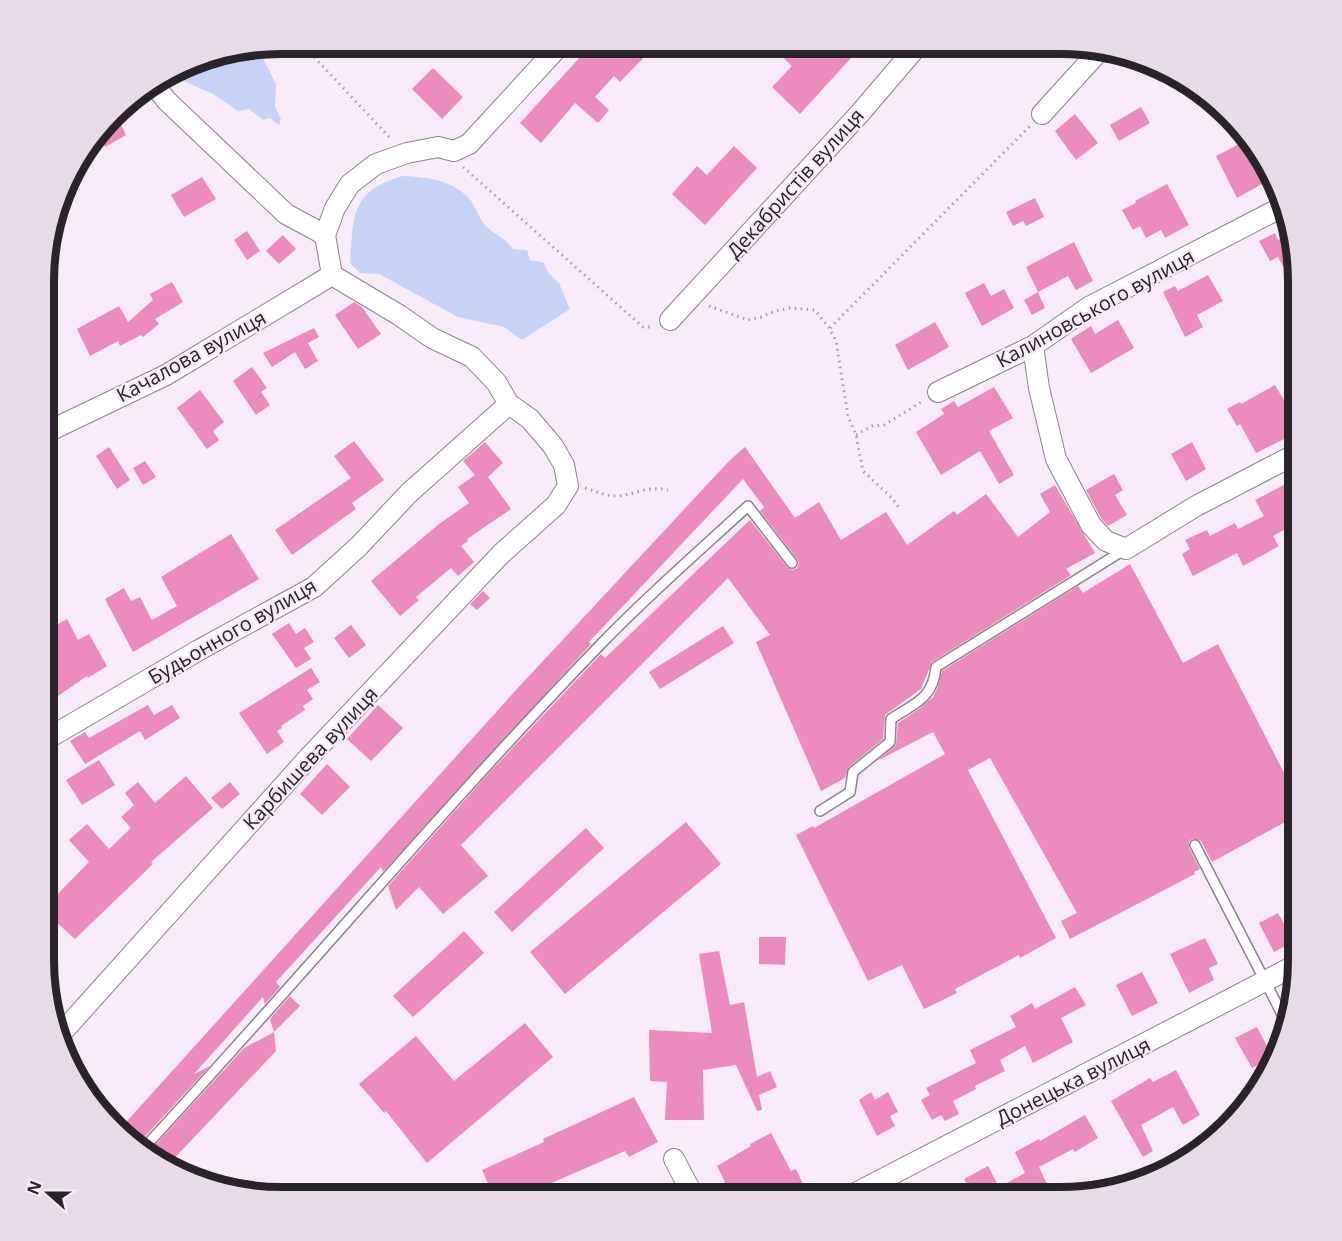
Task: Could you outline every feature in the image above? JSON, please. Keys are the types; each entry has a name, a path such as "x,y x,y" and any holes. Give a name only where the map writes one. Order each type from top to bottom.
{"street":[{"path":"552,54 469,144 454,151 438,147 407,153 376,164 350,184 335,208 325,235 332,274 432,338 472,357 496,382 509,404 530,419 553,446 564,465 568,486"},
{"name":"Декабристів вулиця","path":"669,320 861,112 911,54"},
{"path":"1042,114 1094,56"},
{"path":"158,90 198,131 286,214 325,235"},
{"name":"Калиновського вулиця","path":"938,392 1033,346 1089,307 1277,210"},
{"name":"Качалова вулиця","path":"54,429 166,375 332,274"},
{"path":"1033,346 1039,388 1056,459 1091,525 1106,541 1126,549 1196,506 1288,458"},
{"name":"Будьонного вулиця","path":"54,735 199,650 314,587 359,546 409,493 509,404"},
{"name":"Карбишева вулиця","path":"65,1029 310,756 501,554 556,505 568,486"},
{"name":"Донецька вулиця","path":"867,1187 1288,969"},
{"path":"674,1159 689,1187"}],"lane":[{"path":"148,1144 236,1048 441,816 601,644 748,506 792,563"},
{"path":"820,811 850,792 853,771 890,742 891,719 928,694 935,682 936,667 1126,549"},
{"path":"1195,845 1282,1013"}],"path":[{"path":"311,54 407,153"},
{"path":"829,328 1042,114"},
{"path":"856,435 873,426 884,425 938,392"},
{"path":"568,486 589,489 601,495 620,496 639,490 661,488 668,490"}],"water":[{"path":"261,55 276,84 275,107 281,119 279,125 270,118 263,120 249,109 238,111 213,94 180,77 236,58"},
{"path":"402,176 440,181 457,188 471,201 488,228 513,249 527,250 530,260 544,263 549,274 559,283 570,309 522,340 504,327 458,317 379,274 360,273 350,263 352,231 358,208 372,190"}],"building":[{"path":"583,54 647,54 620,82 614,76 595,97 609,110 598,123 575,103 541,143 520,123"},
{"path":"779,54 847,54 851,58 800,114 772,87 792,66"},
{"path":"433,68 463,97 442,119 412,89"},
{"path":"1141,107 1150,123 1119,141 1110,125"},
{"path":"1075,114 1098,143 1076,160 1055,131"},
{"path":"119,121 126,135 105,147 102,142"},
{"path":"1241,143 1266,182 1237,198 1216,156"},
{"path":"734,146 757,168 705,225 672,194 697,166 707,175"},
{"path":"202,177 216,199 184,217 171,195"},
{"path":"1167,184 1189,225 1165,238 1161,230 1146,238 1140,226 1133,230 1122,210"},
{"path":"1035,198 1044,217 1026,226 1023,221 1013,226 1006,212"},
{"path":"247,231 260,251 247,260 234,240"},
{"path":"1275,233 1278,240 1284,236 1288,268 1285,270 1278,257 1270,261 1259,241"},
{"path":"283,235 296,249 279,264 266,251"},
{"path":"1074,242 1093,281 1076,290 1068,276 1038,292 1026,267"},
{"path":"1208,275 1223,301 1197,315 1203,327 1185,337 1163,292 1175,286 1178,291"},
{"path":"172,282 183,302 155,319 159,324 143,337 141,335 120,346 118,341 90,356 77,329 119,306 128,322 153,300 150,294"},
{"path":"984,283 991,296 1004,289 1014,308 982,326 965,293"},
{"path":"1038,292 1045,308 1032,315 1024,300"},
{"path":"354,302 362,307 381,334 358,349 335,315"},
{"path":"1118,320 1134,348 1091,373 1071,339 1091,326 1095,334"},
{"path":"935,322 949,347 908,370 895,345"},
{"path":"314,328 319,337 308,343 318,361 305,369 295,352 272,367 263,353"},
{"path":"252,367 267,388 261,392 270,405 256,415 233,381"},
{"path":"1275,385 1288,407 1288,437 1256,453 1240,424 1237,426 1227,409 1240,402 1241,404"},
{"path":"994,387 1013,418 989,431 1014,475 999,484 980,451 941,475 916,432 944,414 941,409 954,401 958,407"},
{"path":"200,390 224,422 213,431 219,440 207,449 177,408"},
{"path":"354,441 384,480 352,503 356,509 292,555 275,530 351,478 334,456"},
{"path":"485,442 503,463 488,477 511,509 467,539 468,541 461,546 474,562 458,576 451,568 416,597 419,600 400,616 371,581 439,524 469,503 458,487 475,475 463,461"},
{"path":"1192,442 1206,469 1186,481 1171,454"},
{"path":"109,447 130,480 117,489 96,456"},
{"path":"745,447 795,518 819,502 841,540 886,512 907,545 954,511 957,515 986,494 1018,537 1050,512 1040,494 1055,485 1095,553 1066,569 1071,575 932,662 921,689 885,715 883,739 849,767 845,778 821,791 756,642 770,635 728,578 461,845 488,876 443,914 419,887 396,910 388,886 488,774 601,654 605,658 750,520 787,567 792,570 797,568 799,563 797,559 760,511 764,507 743,479 589,642 591,644 383,872 381,867 276,982 280,987 265,1004 263,997 194,1074 210,1066 142,1139 131,1131 124,1125 516,690 730,460"},
{"path":"145,461 156,477 143,485 133,468"},
{"path":"1114,474 1123,490 1115,495 1127,515 1108,526 1101,518 1086,490"},
{"path":"1286,484 1288,488 1288,528 1273,536 1279,546 1243,566 1237,553 1193,576 1182,554 1190,549 1185,540 1207,530 1210,536 1235,523 1238,529 1264,516 1255,500"},
{"path":"231,534 259,579 133,652 105,599 124,588 131,601 140,597 152,620 177,606 161,577"},
{"path":"1130,564 1183,663 1218,644 1288,780 1288,823 1287,821 1212,862 1201,841 1192,839 1189,842 1189,848 1200,869 1194,872 1195,874 1070,939 1061,921 1077,913 990,758 968,770 1056,938 955,989 957,993 924,1009 902,965 868,981 796,835 813,826 814,828 945,754 933,732 877,761 896,745 898,723 933,697 942,671 1078,586 1083,593"},
{"path":"483,591 490,598 477,610 470,604"},
{"path":"67,619 78,640 89,634 107,666 88,678 87,676 54,699 54,626"},
{"path":"289,623 296,634 305,628 314,642 304,648 311,659 296,668 272,634"},
{"path":"351,625 366,645 349,658 334,638"},
{"path":"723,626 734,643 660,689 649,672"},
{"path":"311,668 320,682 307,690 313,699 303,706 305,710 281,726 282,728 277,731 284,742 267,754 239,713"},
{"path":"148,705 154,715 172,705 180,718 145,740 140,731 85,764 70,741 85,732 89,738"},
{"path":"378,705 403,728 371,761 347,739"},
{"path":"99,760 115,785 82,805 66,780"},
{"path":"327,764 350,787 322,815 300,794"},
{"path":"186,776 213,808 151,862 153,864 75,939 54,920 54,898 89,862 69,840 87,824 109,849 131,828 121,817 134,805 125,793 138,782 155,803"},
{"path":"230,782 240,794 222,809 211,798"},
{"path":"686,822 721,864 565,994 530,952"},
{"path":"586,828 604,848 512,932 494,912"},
{"path":"1278,913 1288,930 1288,944 1274,952 1259,923"},
{"path":"464,931 484,953 413,1017 393,996"},
{"path":"759,937 786,937 785,965 759,964"},
{"path":"1205,938 1218,964 1209,968 1214,980 1189,993 1170,954"},
{"path":"719,951 730,1005 744,1002 757,1077 770,1071 777,1087 759,1095 762,1110 757,1111 736,1065 703,1070 704,1120 665,1120 667,1082 650,1081 649,1030 712,1033 699,954"},
{"path":"1142,972 1158,1003 1132,1016 1116,985"},
{"path":"1075,987 1086,1005 1061,1018 1073,1042 1033,1063 1025,1046 1000,1060 1005,1071 975,1086 976,1089 953,1101 959,1114 945,1121 941,1115 932,1120 921,1100 930,1095 926,1088 976,1063 970,1050 1016,1027 1010,1016 1032,1003 1035,1009"},
{"path":"290,996 300,1006 274,1032 270,1019"},
{"path":"525,1023 553,1057 427,1163 386,1111 384,1113 359,1084 416,1036 454,1081"},
{"path":"1257,1027 1270,1050 1265,1061 1252,1068 1235,1038"},
{"path":"274,1032 276,1051 173,1160 153,1148 244,1048"},
{"path":"1176,1070 1200,1115 1183,1125 1173,1107 1141,1125 1153,1151 1143,1157 1111,1101 1150,1078 1153,1082"},
{"path":"871,1092 875,1100 888,1092 898,1112 890,1116 895,1126 877,1136 859,1100"},
{"path":"634,1097 658,1142 629,1157 625,1151 542,1187 490,1187 482,1170 544,1142 543,1139"},
{"path":"1085,1115 1098,1138 1075,1152 1073,1149 1039,1167 1048,1186 1046,1187 1004,1187 1003,1185 1025,1173 1015,1152 1039,1139 1040,1141"},
{"path":"771,1133 791,1171 796,1169 803,1184 797,1187 716,1187 725,1182 717,1166 751,1146 750,1144"},
{"path":"988,1166 999,1187 968,1187 964,1179"}]}
